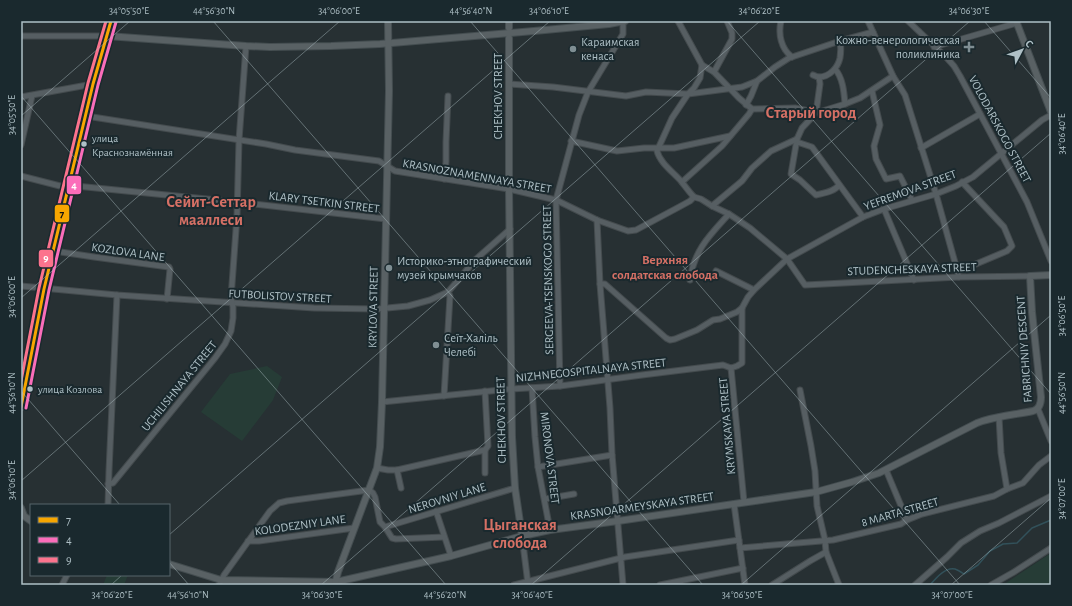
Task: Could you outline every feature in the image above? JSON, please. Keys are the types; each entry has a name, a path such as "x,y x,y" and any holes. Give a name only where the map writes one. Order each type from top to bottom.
{"main road":[{"path":"21,407 44,289 94,84 111,21"},
{"name":"KRYLOVA STREET","path":"335,583 377,468 380,447 389,98 388,21"},
{"path":"509,21 509,28"},
{"path":"107,36 246,46 331,46 389,43 545,30 609,24 623,21"},
{"path":"1017,22 1051,113"},
{"name":"CHEKHOV STREET","path":"509,38 512,437 515,488 522,536"},
{"name":"STUDENCHESKAYA STREET","path":"1030,276 1051,275"},
{"name":"FABRICHNIY DESCENT","path":"1030,276 1041,400 1041,404 1038,409"},
{"name":"KRASNOARMEYSKAYA STREET","path":"170,564 220,582 335,583 450,556 522,536 550,530 816,492 861,480 886,470 984,420 1038,409"},
{"path":"21,508 23,517"}],"street":[{"name":"SERGEEVA-TSENSKOGO STREET","path":"560,386 556,200 579,114 588,92 623,34 623,21"},
{"path":"678,21 702,65 714,72 746,105 752,109 795,108 816,113"},
{"path":"714,72 732,39 732,33 727,21"},
{"path":"781,21 779,29 782,43 788,54 792,57"},
{"path":"868,21 893,76 905,95 936,194 958,274 1007,251 1012,246 1004,227 962,182"},
{"name":"VOLODARSKOGO STREET","path":"908,21 954,66 960,76 1027,202 1051,261"},
{"path":"934,47 1017,22"},
{"path":"510,84 553,87 626,96 646,92 688,94 742,87 757,81 775,67 792,57 873,32"},
{"path":"21,36 107,36"},
{"path":"813,75 819,77 829,74 835,69 840,57 840,41"},
{"name":"UCHILISHNAYA STREET","path":"108,484 113,483 226,344 231,331 233,318 232,290 239,140 246,46"},
{"path":"702,65 700,78 672,118 657,148 656,151 658,156 694,197 701,199 729,214 750,228 787,260"},
{"path":"835,69 842,81 845,104"},
{"path":"839,185 836,189 816,195 791,174 797,141 802,128 816,113 860,98 893,76"},
{"path":"816,113 820,84 819,77"},
{"path":"746,105 757,81"},
{"path":"21,97 94,84"},
{"path":"872,91 880,125 874,146 876,159 886,179 900,176 912,200"},
{"path":"21,145 32,96"},
{"path":"444,179 448,96"},
{"path":"682,182 722,146 752,109"},
{"name":"YEFREMOVA STREET","path":"742,308 754,290 787,260 863,217 912,200 936,194 956,186 972,177 1051,113"},
{"path":"921,148 980,114"},
{"name":"KRASNOZNAMENNAYA STREET","path":"86,116 380,162 395,171 509,190 556,200 597,220 628,231 636,230 690,201 694,197"},
{"path":"571,141 617,151 674,148 730,136"},
{"path":"712,206 742,181 752,168 771,151 797,141 812,147 863,217"},
{"name":"KLARY TSETKIN STREET","path":"21,176 37,181 69,186 237,202 386,219"},
{"path":"884,209 914,280"},
{"path":"690,280 691,271 698,251 706,239 729,214"},
{"path":"597,220 612,455 623,585"},
{"name":"FUTBOLISTOV STREET","path":"21,286 167,299 314,308 377,309 414,305 448,292 475,260 510,229"},
{"name":"KOZLOVA LANE","path":"54,251 168,267 170,269 167,299"},
{"name":"STUDENCHESKAYA STREET","path":"787,260 805,285 914,280 958,274 1030,276"},
{"path":"716,271 754,290"},
{"path":"600,284 605,284 670,340 697,330 713,320 730,316 742,308"},
{"path":"444,396 450,296 448,292"},
{"path":"108,504 118,295"},
{"name":"KRYMSKAYA STREET","path":"742,308 742,363 731,368 744,502"},
{"name":"NIZHNEGOSPITALNAYA STREET","path":"382,402 511,389 560,386 723,365 731,368"},
{"name":"MIRONOVA STREET","path":"532,388 538,467 550,530"},
{"path":"800,390 815,471 817,506 825,540 826,552 839,585"},
{"path":"485,392 488,446 485,450 485,473"},
{"name":"FABRICHNIY DESCENT","path":"1038,409 1051,441"},
{"path":"999,417 1001,453 1007,489"},
{"path":"377,468 397,470 485,450"},
{"path":"538,467 612,455"},
{"name":"8 MARTA STREET","path":"740,548 833,540 900,524 922,514 994,496 1023,482 1039,465 1051,456"},
{"path":"397,470 401,488"},
{"path":"886,470 907,520"},
{"name":"NEROVNIY LANE","path":"385,527 515,488"},
{"path":"220,582 270,511 279,503 287,501 369,490 375,496 380,522 394,539 444,537"},
{"path":"545,499 574,494"},
{"path":"915,585 961,543 980,531 999,523 1051,496"},
{"path":"734,504 745,585"},
{"path":"436,511 450,556"},
{"name":"KOLODEZNIY LANE","path":"248,541 259,541 354,528"},
{"name":"CHEKHOV STREET","path":"522,536 528,584"},
{"path":"514,585 528,584 625,557 739,540"},
{"path":"991,585 1051,548"},
{"path":"772,585 826,552"},
{"path":"660,585 743,568"},
{"path":"62,585 66,576"}],"green space":[{"path":"267,366 282,377 273,400 242,441 201,412 230,374"},
{"path":"1051,553 1051,585 1003,585"},
{"path":"107,576 128,576 124,585 103,585"}],"waterway":[{"path":"930,585 944,571 955,569 964,574 978,565 990,551 1003,544 1017,543 1032,528 1051,520"}],"transit line":[{"name":"9","path":"21,381 39,288 88,83 106,21"},
{"name":"7","path":"21,407 44,289 93,84 111,21"},
{"name":"4","path":"26,408 49,290 98,85 116,22"}],"place":[{"name":"Кожно-венерологическая поликлиника","path":"969,47"},
{"name":"Караимская кенаса","path":"573,49"},
{"name":"улица Краснознамённая","path":"84,144"},
{"name":"Историко-этнографический музей крымчаков","path":"389,268"},
{"name":"Сеїт-Халіль Челебі","path":"436,345"},
{"name":"улица Козлова","path":"30,389"}],"district":[{"name":"Старый город","path":"811,113"},
{"name":"Сейит-Сеттар мааллеси","path":"211,211"},
{"name":"Верхняя солдатская слобода","path":"665,268"},
{"name":"Цыганская слобода","path":"520,534"}]}
